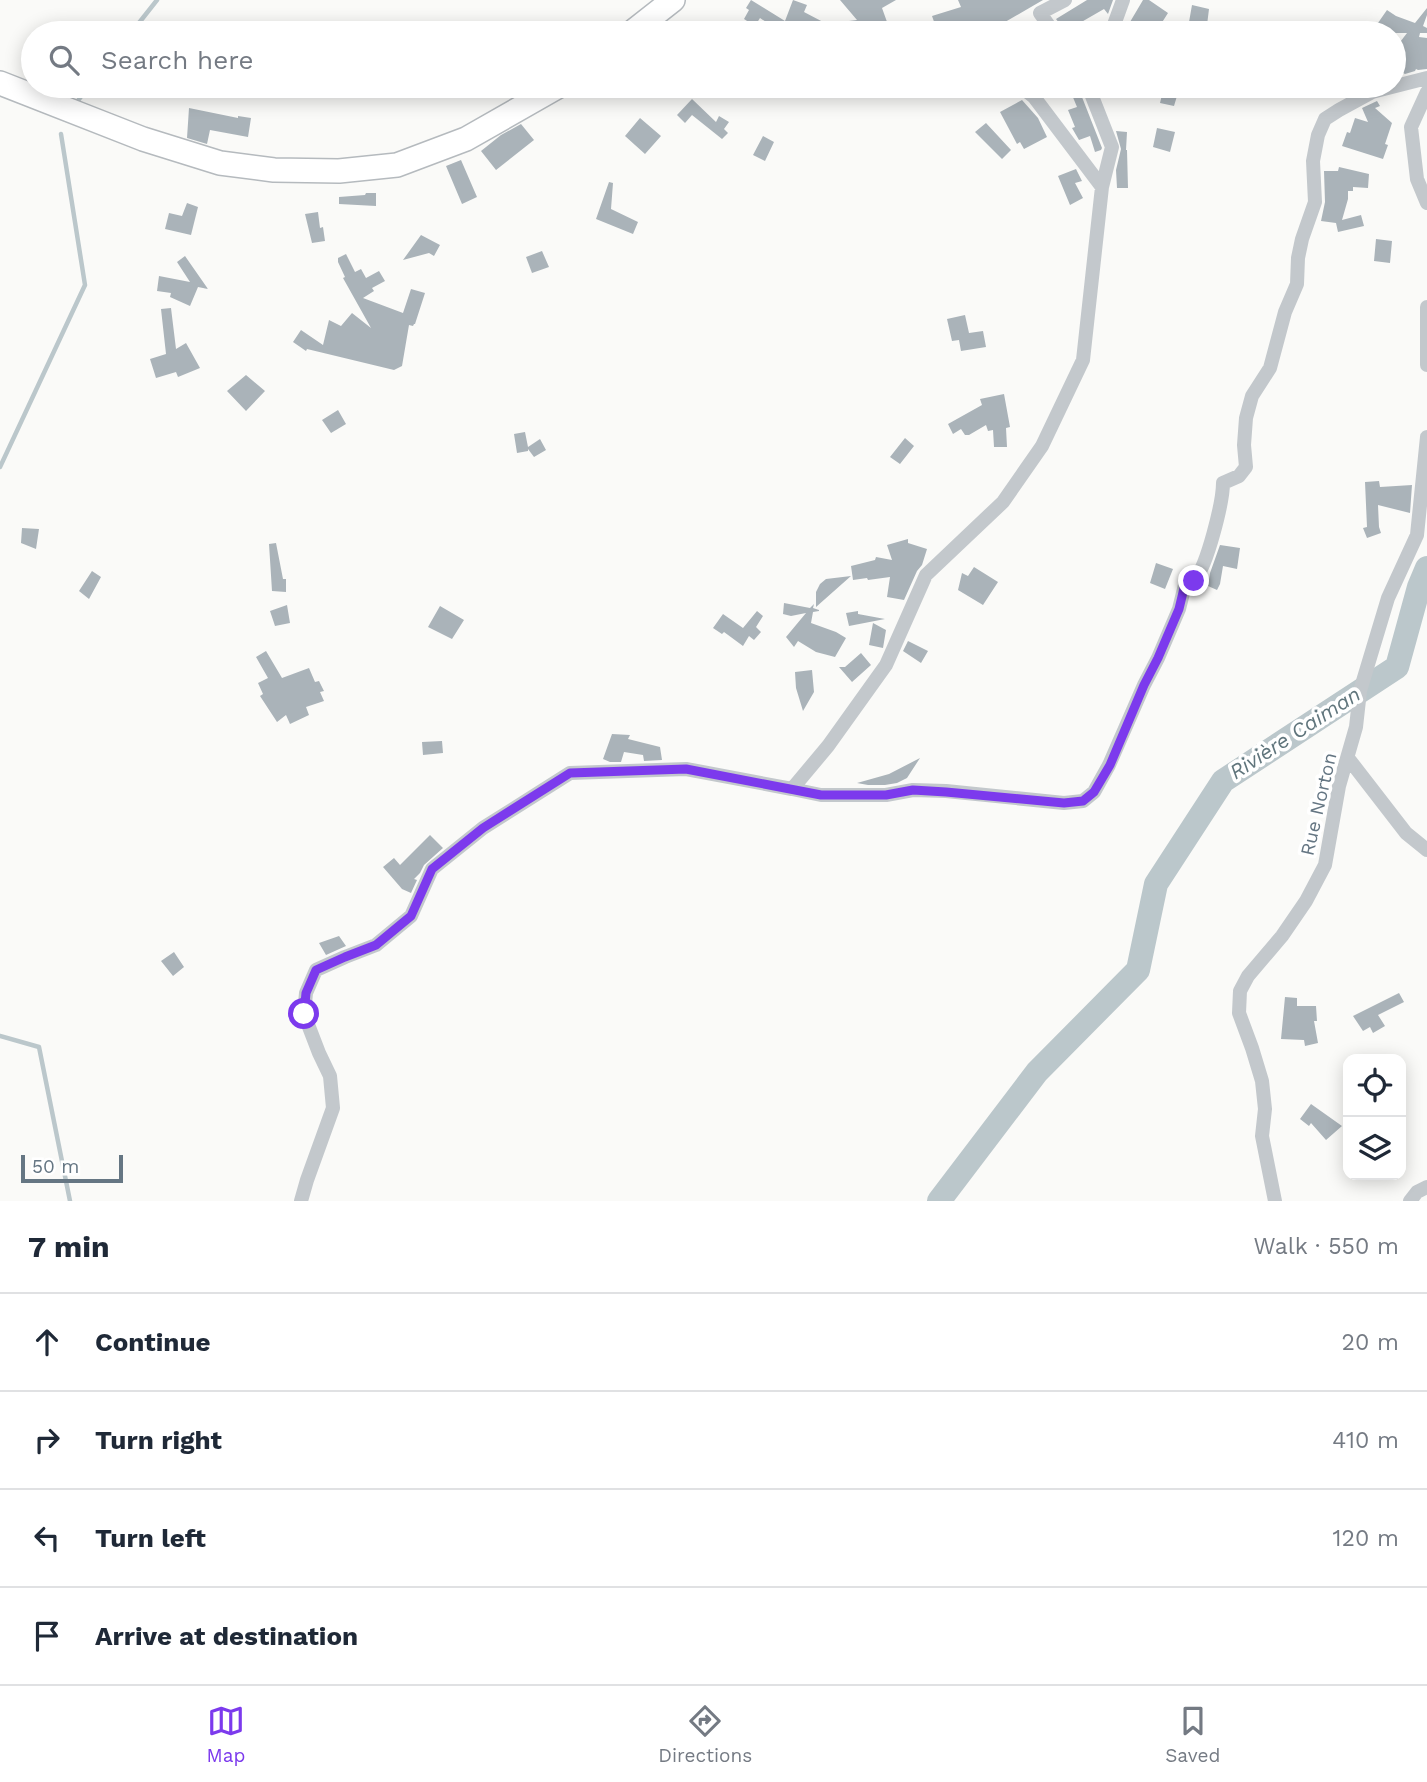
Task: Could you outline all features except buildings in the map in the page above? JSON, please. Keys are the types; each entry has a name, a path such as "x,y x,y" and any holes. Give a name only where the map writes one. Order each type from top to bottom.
{"main road":[{"path":"646,21 673,0"},
{"path":"0,83 21,91"},
{"path":"38,98 143,139 220,163 274,170 339,171 397,165 466,139 538,98"}],"street":[{"path":"1046,21 1040,13 1065,0"},
{"path":"1115,21 1123,0"},
{"path":"1406,83 1427,78"},
{"path":"1427,92 1411,127 1411,139 1417,179 1427,203"},
{"path":"1035,98 1102,187"},
{"path":"792,789 828,746 886,665 926,575 1003,502 1042,446 1083,360 1102,187 1112,147 1093,98"},
{"path":"301,1201 333,1108 330,1076 304,1014 306,993 316,970 376,945 411,916 432,869 483,828 570,773 686,769 821,795 886,795 913,790 1064,803 1083,801 1094,792 1110,765 1158,658 1179,609 1185,584 1194,581 1203,564 1223,496 1223,483 1239,476 1246,467 1246,418 1252,396 1270,368 1285,312 1297,284 1302,239 1315,202 1313,161 1318,135 1325,119 1361,98"},
{"path":"1427,307 1427,365"},
{"name":"Rue Norton","path":"1275,1201 1262,1136 1265,1109 1262,1081 1239,1013 1240,991 1248,976 1282,936 1306,901 1325,865 1339,786 1356,727 1360,691 1388,598 1417,535 1427,437"},
{"path":"1348,758 1406,833 1427,850"},
{"path":"1410,1201 1417,1192 1427,1186"}],"waterway":[{"path":"140,21 157,0"},
{"path":"77,102 80,98"},
{"path":"0,467 85,285 61,134"},
{"name":"Rivière Caiman","path":"939,1201 1037,1072 1138,970 1156,884 1223,781 1397,667 1419,587 1427,568"},
{"path":"0,1036 39,1047 70,1201"}],"route":[{"path":"304,1014 306,993 316,970 376,945 411,916 432,869 483,828 570,773 686,769 821,795 886,795 913,790 1064,803 1083,801 1094,792 1110,765 1179,609 1185,584 1194,581"}]}
